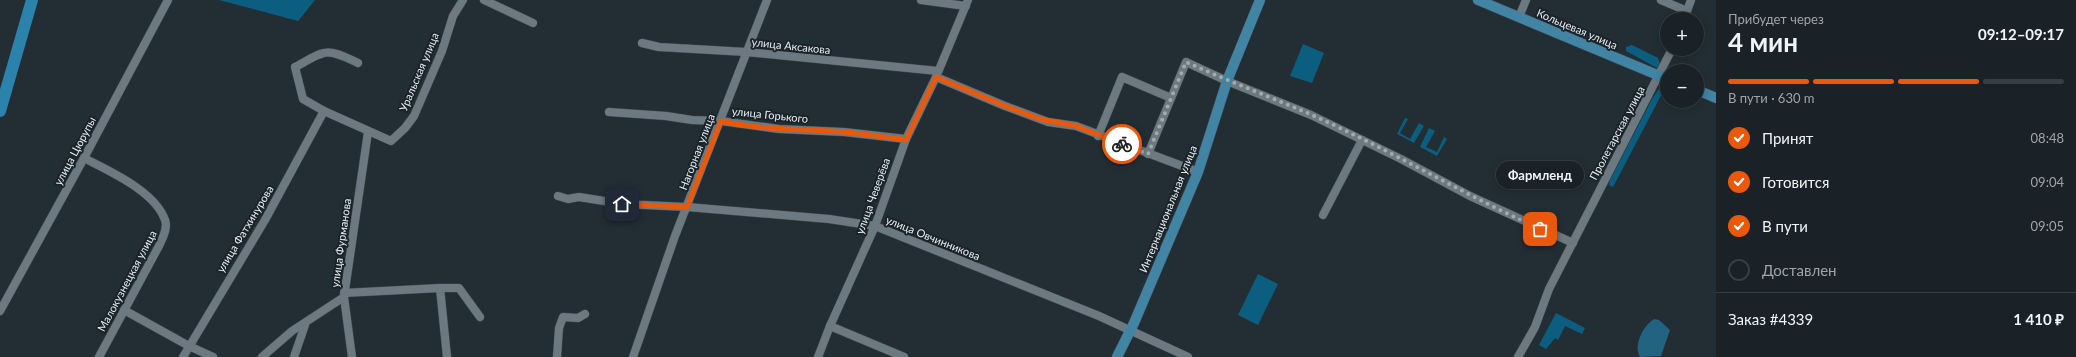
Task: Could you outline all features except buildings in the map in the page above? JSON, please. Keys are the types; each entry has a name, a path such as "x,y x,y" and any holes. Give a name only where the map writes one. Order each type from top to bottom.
{"main road":[{"name":"Интернациональная улица","path":"1117,357 1131,330 1198,172 1228,81 1260,0"},
{"name":"Кольцевая улица","path":"1478,0 1660,77"},
{"path":"1704,93 1716,98"}],"street":[{"name":"улица Цюрупы","path":"0,311 168,0"},
{"name":"Уральская улица","path":"358,63 341,56 324,53 295,67 303,99 368,132 391,141 405,128 414,116 442,51 453,16 463,0"},
{"path":"484,0 533,23"},
{"name":"Нагорная улица","path":"633,357 675,236 767,0"},
{"path":"921,0 967,3"},
{"path":"1519,17 1526,0"},
{"path":"1661,0 1681,12"},
{"path":"1687,12 1691,0"},
{"name":"улица Чеверёва","path":"818,357 830,326 875,226 906,140 937,74 967,3"},
{"name":"улица Аксакова","path":"642,43 659,47 746,52 937,74 1012,109 1048,122 1076,126 1098,136 1198,172"},
{"path":"1148,154 1186,62 1311,115 1470,196 1573,243"},
{"path":"1098,136 1122,77 1171,98"},
{"name":"Пролетарская улица","path":"1518,357 1535,327 1549,289 1660,84"},
{"name":"улица Фатхинурова","path":"183,357 265,220 324,111"},
{"name":"улица Горького","path":"610,112 666,116 692,120 721,121 738,125 780,129 844,132 906,140"},
{"name":"улица Фурманова","path":"352,357 344,295 368,132"},
{"path":"1323,215 1362,140"},
{"name":"Малокузнецкая улица","path":"84,158 134,186 157,206 165,221 165,232 160,244 99,357"},
{"name":"улица Овчинникова","path":"558,196 568,199 579,197 622,204 687,207 829,219 875,226 1131,330 1188,357"},
{"path":"440,288 447,357"},
{"path":"262,357 288,335 344,295 459,288 480,317"},
{"path":"124,310 189,346 213,357"},
{"path":"557,357 559,328 563,317 578,318 585,314"},
{"path":"294,357 304,325"},
{"path":"830,326 904,357"}],"shaded area":[{"path":"219,0 315,0 298,21"},
{"path":"1303,44 1324,53 1312,83 1290,76"},
{"path":"1632,45 1658,58 1660,64 1657,68 1626,51 1626,47"},
{"path":"1660,89 1660,97 1613,187 1609,185 1610,180 1658,90"},
{"path":"1405,118 1408,119 1400,133 1410,139 1419,123 1424,126 1414,143 1397,134"},
{"path":"1429,128 1435,131 1426,147 1437,152 1444,137 1447,139 1437,156 1420,147"},
{"path":"1258,274 1278,284 1258,325 1238,315"},
{"path":"1556,313 1585,328 1582,334 1565,326 1558,340 1555,338 1546,349 1539,345"},
{"path":"1654,319 1659,320 1670,330 1661,356 1640,357 1638,352 1638,342 1640,336 1646,326"}],"waterway":[{"path":"0,111 32,0"}],"way so far":[{"path":"1122,144 1148,154 1186,62 1345,131 1470,196 1540,229"}],"place":[{"name":"Фармленд","path":"1540,229"}],"route":[{"path":"622,204 687,207 721,121 738,125 780,129 844,132 906,140 936,77 1048,122 1076,126 1098,136 1122,144"}]}
